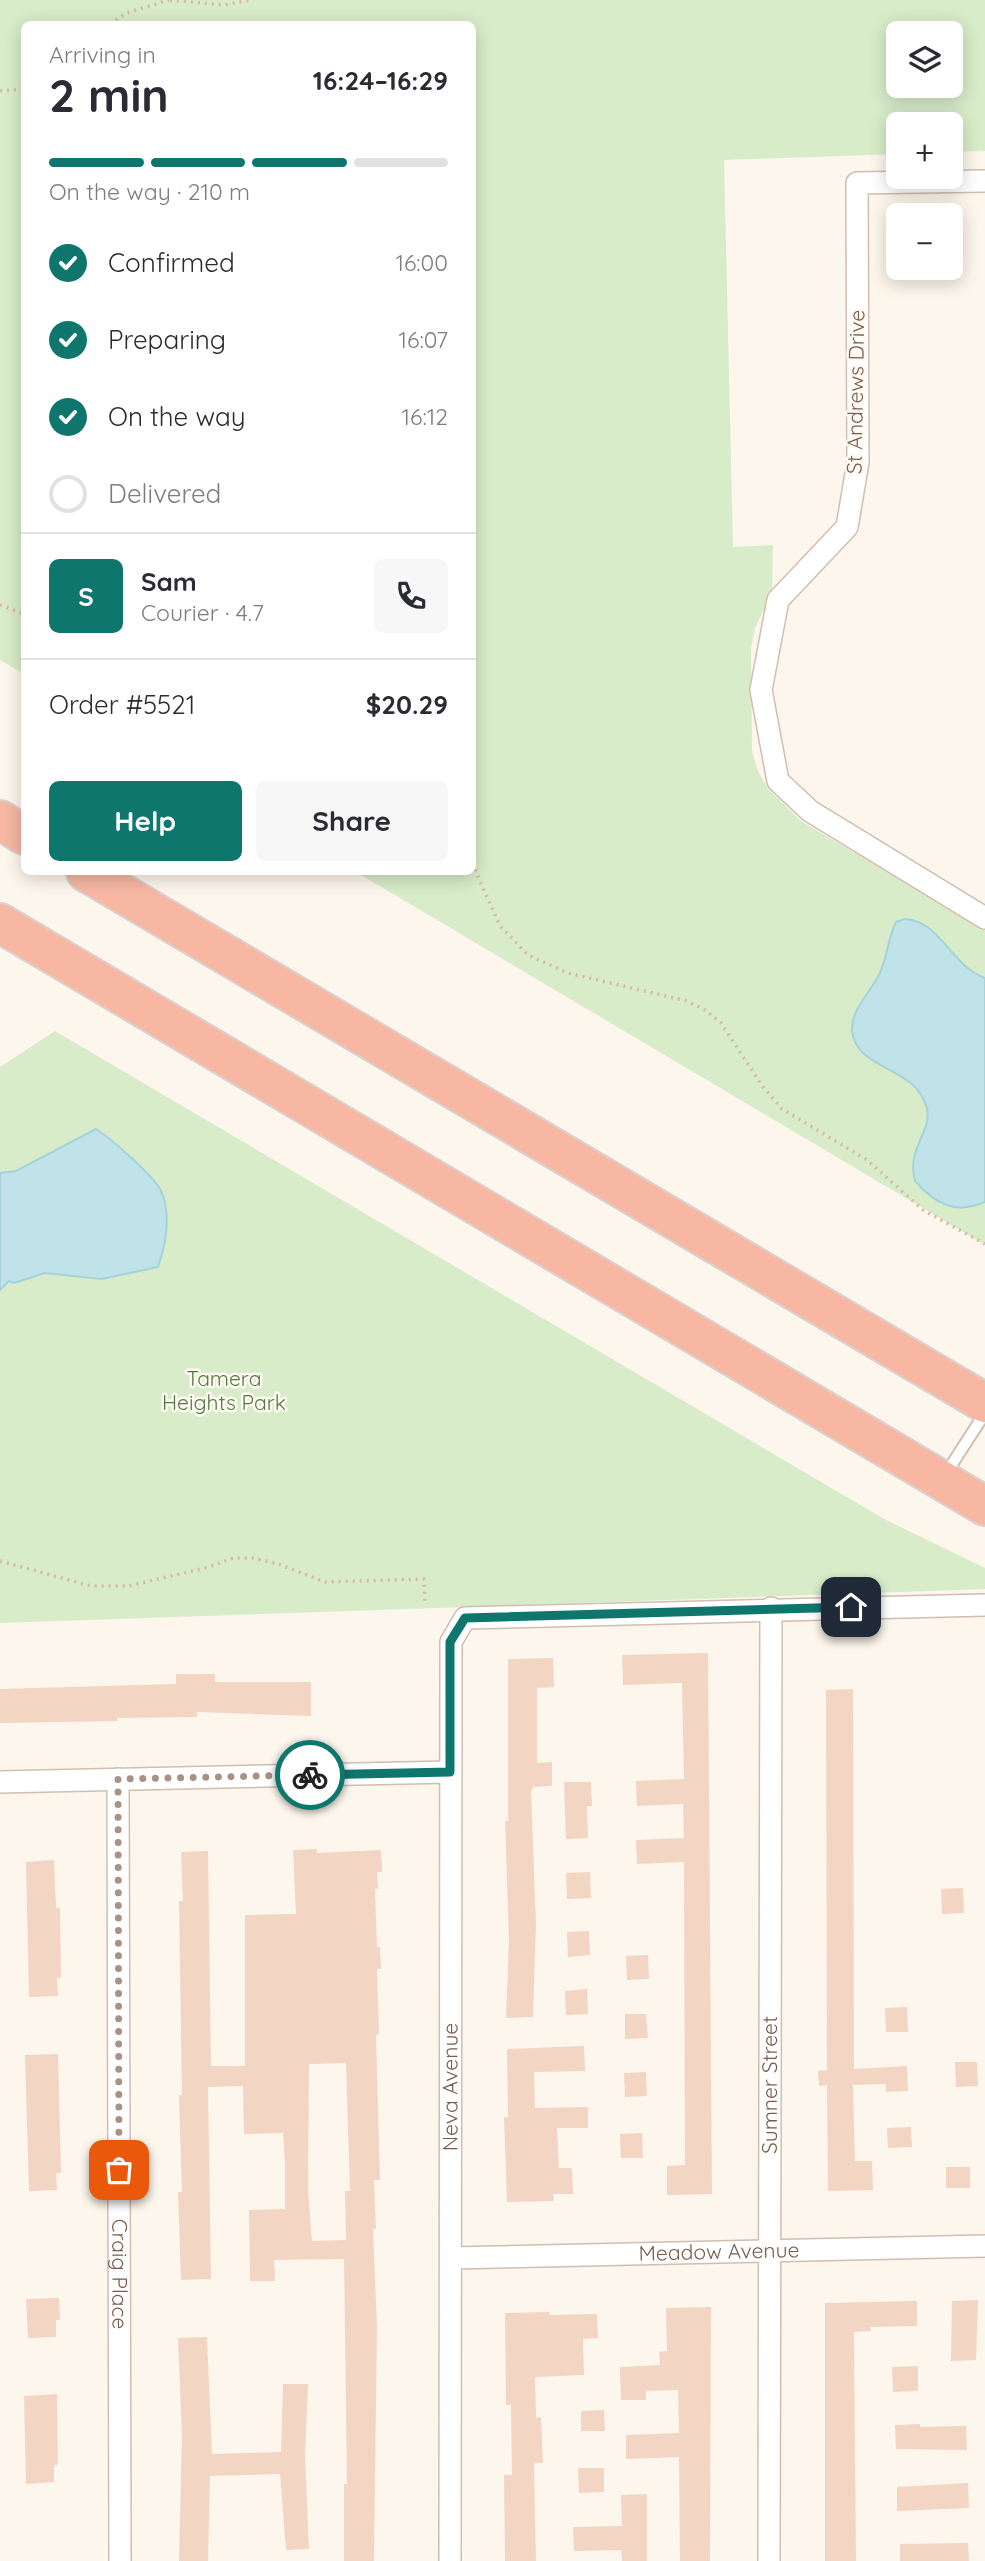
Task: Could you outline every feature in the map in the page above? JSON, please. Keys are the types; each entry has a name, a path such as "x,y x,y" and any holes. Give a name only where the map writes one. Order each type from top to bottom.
{"highway":[{"path":"0,820 21,833"},
{"path":"91,875 985,1403"},
{"path":"0,923 985,1506"}],"street":[{"name":"St Andrews Drive","path":"985,181 857,183 858,462 847,527 778,600 761,690 778,781 810,811 985,918"},
{"path":"771,1608 985,1605"},
{"name":"Neva Avenue","path":"450,2561 450,1642 465,1618 771,1608"},
{"name":"Sumner Street","path":"769,2561 771,1608"},
{"path":"0,1782 450,1772"},
{"name":"Craig Place","path":"118,1779 120,2561"},
{"name":"Meadow Avenue","path":"451,2258 770,2253 985,2246"}],"lane":[{"path":"942,1480 985,1413"}],"path":[{"path":"115,21 138,8 169,0 223,5 250,0"},
{"path":"0,92 21,89"},
{"path":"0,605 21,613"},
{"path":"476,872 500,926 528,955 568,973 687,1001 705,1010 720,1023 763,1087 782,1109 867,1160 932,1216 985,1244"},
{"path":"0,1561 91,1586 128,1586 209,1567 233,1558 254,1558 325,1582 424,1579 425,1604"}],"green space":[{"path":"0,0 985,0 985,151 963,152 963,112 886,112 886,154 724,160 733,547 773,545 772,592 755,628 751,649 752,751 758,771 768,789 801,821 985,930 985,1245 361,875 476,875 476,21 21,21 21,672 0,660"},
{"name":"Tamera Heights Park","path":"55,1031 884,1519 985,1568 985,1589 0,1623 0,1067"}],"water":[{"path":"904,919 927,927 964,965 985,978 985,1202 974,1206 947,1205 930,1196 915,1181 914,1159 926,1125 927,1109 912,1084 864,1054 856,1044 852,1031 854,1016 880,973 896,922"},
{"path":"96,1129 143,1169 162,1193 166,1230 158,1267 102,1279 45,1273 14,1283 9,1281 0,1290 0,1173 16,1171"}],"building":[{"path":"708,1653 712,2194 667,2195 667,2166 685,2165 684,1862 637,1864 636,1840 684,1838 683,1804 637,1806 636,1781 684,1779 682,1683 623,1685 622,1655"},
{"path":"553,1658 554,1687 537,1688 537,1763 552,1762 552,1786 533,1787 531,1792 536,1924 533,2017 506,2018 509,1940 505,1821 508,1821 508,1659"},
{"path":"176,1674 215,1674 215,1682 311,1682 311,1716 197,1712 197,1717 0,1723 0,1689 176,1684"},
{"path":"853,1689 854,2069 907,2066 908,2091 886,2092 886,2084 853,2085 855,2161 872,2161 873,2190 828,2191 827,2085 819,2086 818,2071 827,2070 826,1690"},
{"path":"564,1782 591,1782 592,1806 587,1806 588,1838 566,1839"},
{"path":"317,1849 317,1853 381,1850 382,1872 377,1872 378,1889 375,1889 377,1947 380,1947 381,1969 377,1969 379,2034 376,2035 380,2180 374,2180 376,2229 373,2229 377,2326 374,2561 344,2561 344,2484 347,2484 344,2259 274,2260 275,2281 250,2281 249,2210 285,2209 285,2162 283,2133 244,2134 243,2086 208,2087 211,2279 181,2280 178,2192 182,2192 179,2095 182,2095 179,1901 183,1901 181,1852 208,1851 211,2066 245,2066 245,1915 296,1914 293,1850","holes":["346,2063 350,2191 345,2191 346,2240 312,2241 308,2189 309,2064"]},
{"path":"54,1860 56,1908 60,1908 61,1978 57,1978 58,1996 29,1997 26,1862"},
{"path":"590,1872 591,1898 567,1899 566,1873"},
{"path":"963,1888 964,1913 942,1914 941,1889"},
{"path":"589,1931 590,1955 568,1957 567,1932"},
{"path":"648,1955 649,1979 627,1980 626,1956"},
{"path":"587,1989 588,2014 566,2015 565,1991"},
{"path":"907,2007 908,2032 886,2032 885,2008"},
{"path":"625,2014 646,2014 648,2038 625,2039"},
{"path":"584,2046 585,2071 534,2072 535,2108 588,2107 588,2128 557,2128 559,2168 572,2168 573,2194 553,2194 554,2201 507,2202 504,2117 508,2117 507,2049"},
{"path":"58,2054 61,2173 56,2173 57,2190 29,2191 25,2055"},
{"path":"955,2062 977,2062 978,2086 956,2087"},
{"path":"646,2072 647,2096 625,2097 624,2073"},
{"path":"911,2127 912,2147 888,2148 887,2128"},
{"path":"642,2133 643,2158 621,2158 620,2134"},
{"path":"946,2167 970,2167 970,2188 946,2188"},
{"path":"59,2298 60,2320 56,2320 56,2337 28,2338 26,2299"},
{"path":"978,2300 976,2360 951,2361 952,2301"},
{"path":"917,2301 917,2326 870,2327 871,2331 854,2332 856,2561 825,2561 825,2303"},
{"path":"711,2307 710,2561 680,2561 679,2457 626,2459 626,2435 679,2433 678,2390 646,2391 646,2400 621,2400 620,2367 660,2365 659,2352 667,2351 666,2308"},
{"path":"549,2312 550,2315 597,2314 598,2338 583,2339 584,2375 535,2377 536,2418 541,2417 543,2463 534,2463 536,2561 505,2561 504,2475 512,2475 511,2405 506,2405 505,2313"},
{"path":"207,2337 212,2454 281,2452 283,2384 308,2384 305,2455 309,2549 286,2550 280,2474 210,2476 208,2561 179,2561 182,2436 178,2338"},
{"path":"918,2366 918,2391 893,2392 892,2367"},
{"path":"57,2394 58,2465 54,2465 54,2482 26,2484 24,2396"},
{"path":"604,2410 605,2431 581,2431 581,2411"},
{"path":"920,2424 920,2427 966,2426 967,2450 896,2449 895,2425"},
{"path":"578,2468 604,2468 604,2492 579,2493"},
{"path":"968,2483 969,2508 897,2511 897,2487"},
{"path":"647,2494 647,2561 622,2561 621,2550 574,2551 573,2527 622,2526 621,2495"},
{"path":"968,2543 969,2561 900,2561 900,2544"}],"way so far":[{"path":"119,2170 118,1779 310,1775"}],"route":[{"path":"310,1775 450,1772 450,1642 465,1618 851,1607"}]}
